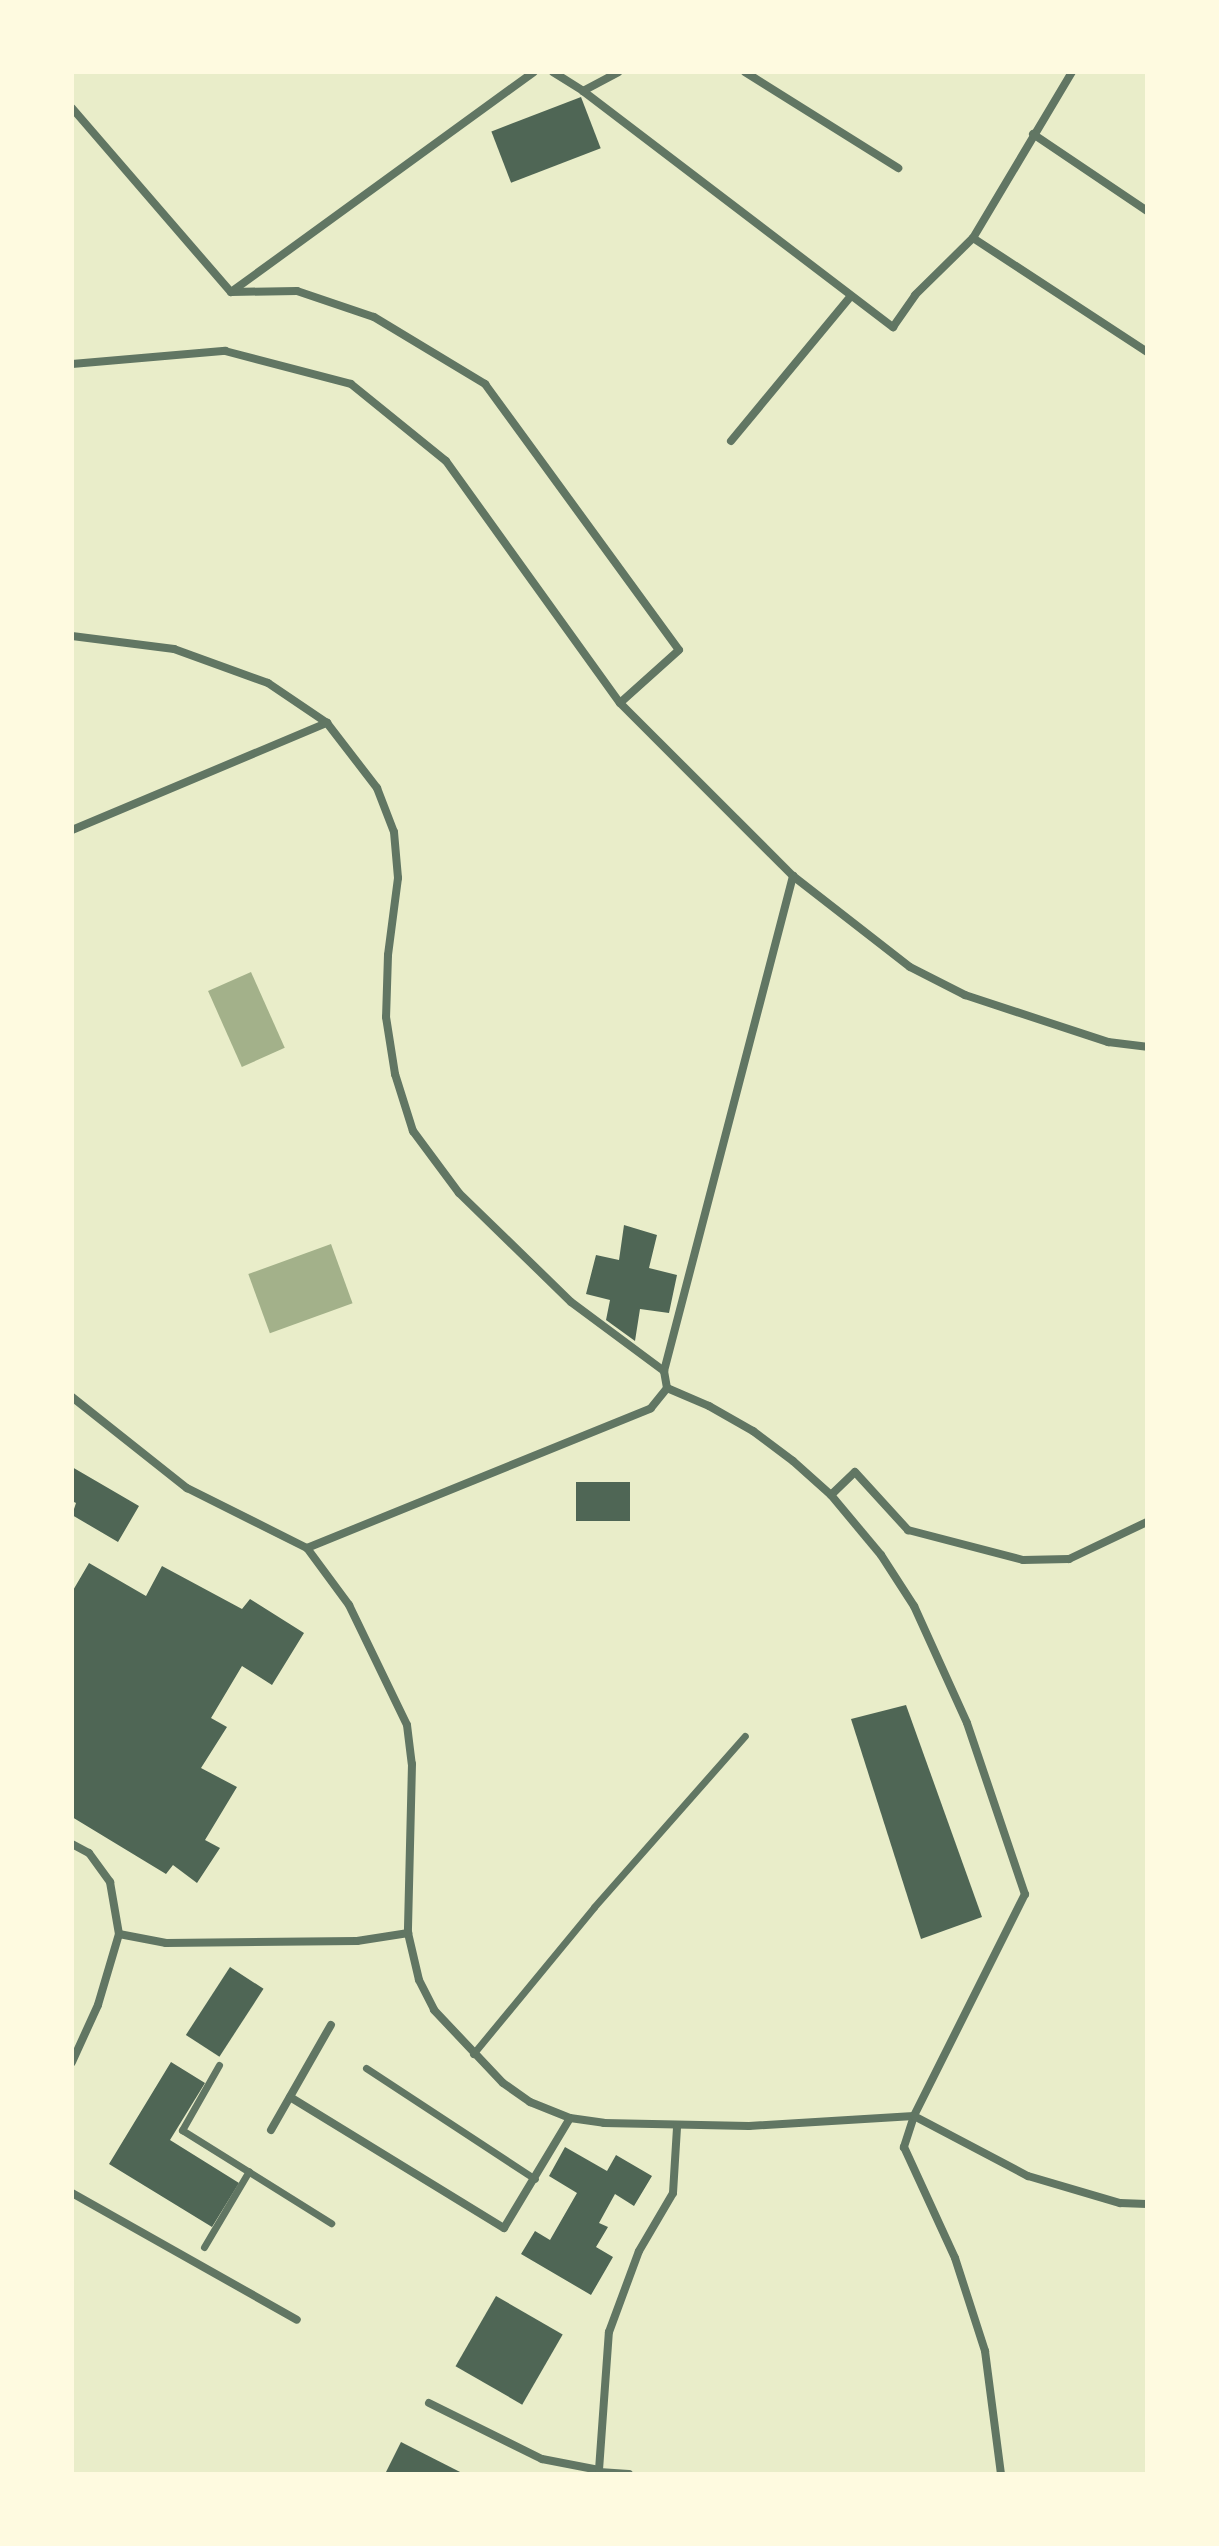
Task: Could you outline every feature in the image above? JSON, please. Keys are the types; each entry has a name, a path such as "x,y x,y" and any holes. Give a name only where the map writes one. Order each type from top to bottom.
{"street":[{"path":"231,292 534,72"},
{"path":"553,72 583,91 893,327 915,295 973,238 1072,72"},
{"path":"583,91 618,72"},
{"path":"745,72 898,168"},
{"path":"72,108 231,292"},
{"path":"1033,134 1147,211"},
{"path":"973,238 1147,352"},
{"path":"231,292 297,291 374,317 485,384 679,650 620,703"},
{"path":"731,441 850,297"},
{"path":"72,364 225,351 351,384 446,461 620,703 793,876 910,967 965,995 1108,1042 1147,1047"},
{"path":"72,636 174,649 268,683 327,723 377,788 394,832 398,878 388,955 386,1017 395,1074 413,1131 459,1193 571,1302 664,1371"},
{"path":"72,830 327,723"},
{"path":"307,1548 651,1408 667,1388 664,1371 793,876"},
{"path":"667,1388 709,1406 753,1431 831,1495 881,1555 914,1606 967,1723 1025,1894 914,2116 904,2147 955,2258 985,2351 1001,2474"},
{"path":"72,1397 187,1488 307,1548 349,1605 407,1725 412,1764 408,1933 419,1980 434,2010 503,2083 530,2102 570,2118 677,2127 914,2116 1028,2176 1120,2203 1147,2204"},
{"path":"831,1495 855,1472 908,1530 1023,1560 1069,1559 1147,1522"},
{"path":"473,2054 594,1907 745,1736"},
{"path":"72,1844 89,1853 110,1882 119,1934 98,2005 72,2062"},
{"path":"119,1934 166,1943 357,1941 408,1933"},
{"path":"271,2130 331,2025"},
{"path":"219,2065 182,2130 331,2223"},
{"path":"366,2068 535,2179"},
{"path":"290,2097 504,2228 570,2118"},
{"path":"599,2472 609,2332 639,2251 673,2193 677,2127"},
{"path":"204,2247 249,2171"},
{"path":"72,2193 297,2320"},
{"path":"429,2403 542,2459 599,2472 629,2474"}],"shaded area":[{"path":"251,972 285,1048 242,1067 208,991"},
{"path":"331,1244 353,1303 270,1333 248,1274"}],"building":[{"path":"581,97 601,148 511,183 491,131"},
{"path":"624,1225 657,1235 649,1268 677,1275 669,1313 640,1309 635,1341 606,1320 610,1300 586,1294 596,1255 619,1260"},
{"path":"72,1467 139,1506 118,1542 72,1515 76,1503 72,1501"},
{"path":"576,1482 630,1482 630,1521 576,1521"},
{"path":"89,1563 146,1596 162,1566 242,1609 250,1599 304,1633 272,1685 242,1666 211,1718 227,1727 201,1768 237,1787 205,1840 220,1848 197,1883 173,1865 166,1874 72,1817 72,1592"},
{"path":"906,1705 982,1917 921,1939 851,1719"},
{"path":"230,1967 264,1989 219,2057 186,2035"},
{"path":"171,2062 205,2083 170,2140 239,2183 212,2227 109,2164"},
{"path":"565,2147 607,2171 616,2155 652,2176 634,2206 615,2194 599,2223 608,2227 596,2247 613,2257 591,2295 521,2254 535,2231 550,2240 577,2193 549,2176"},
{"path":"496,2296 563,2334 522,2405 456,2366"},
{"path":"401,2442 464,2474 385,2474"}]}
